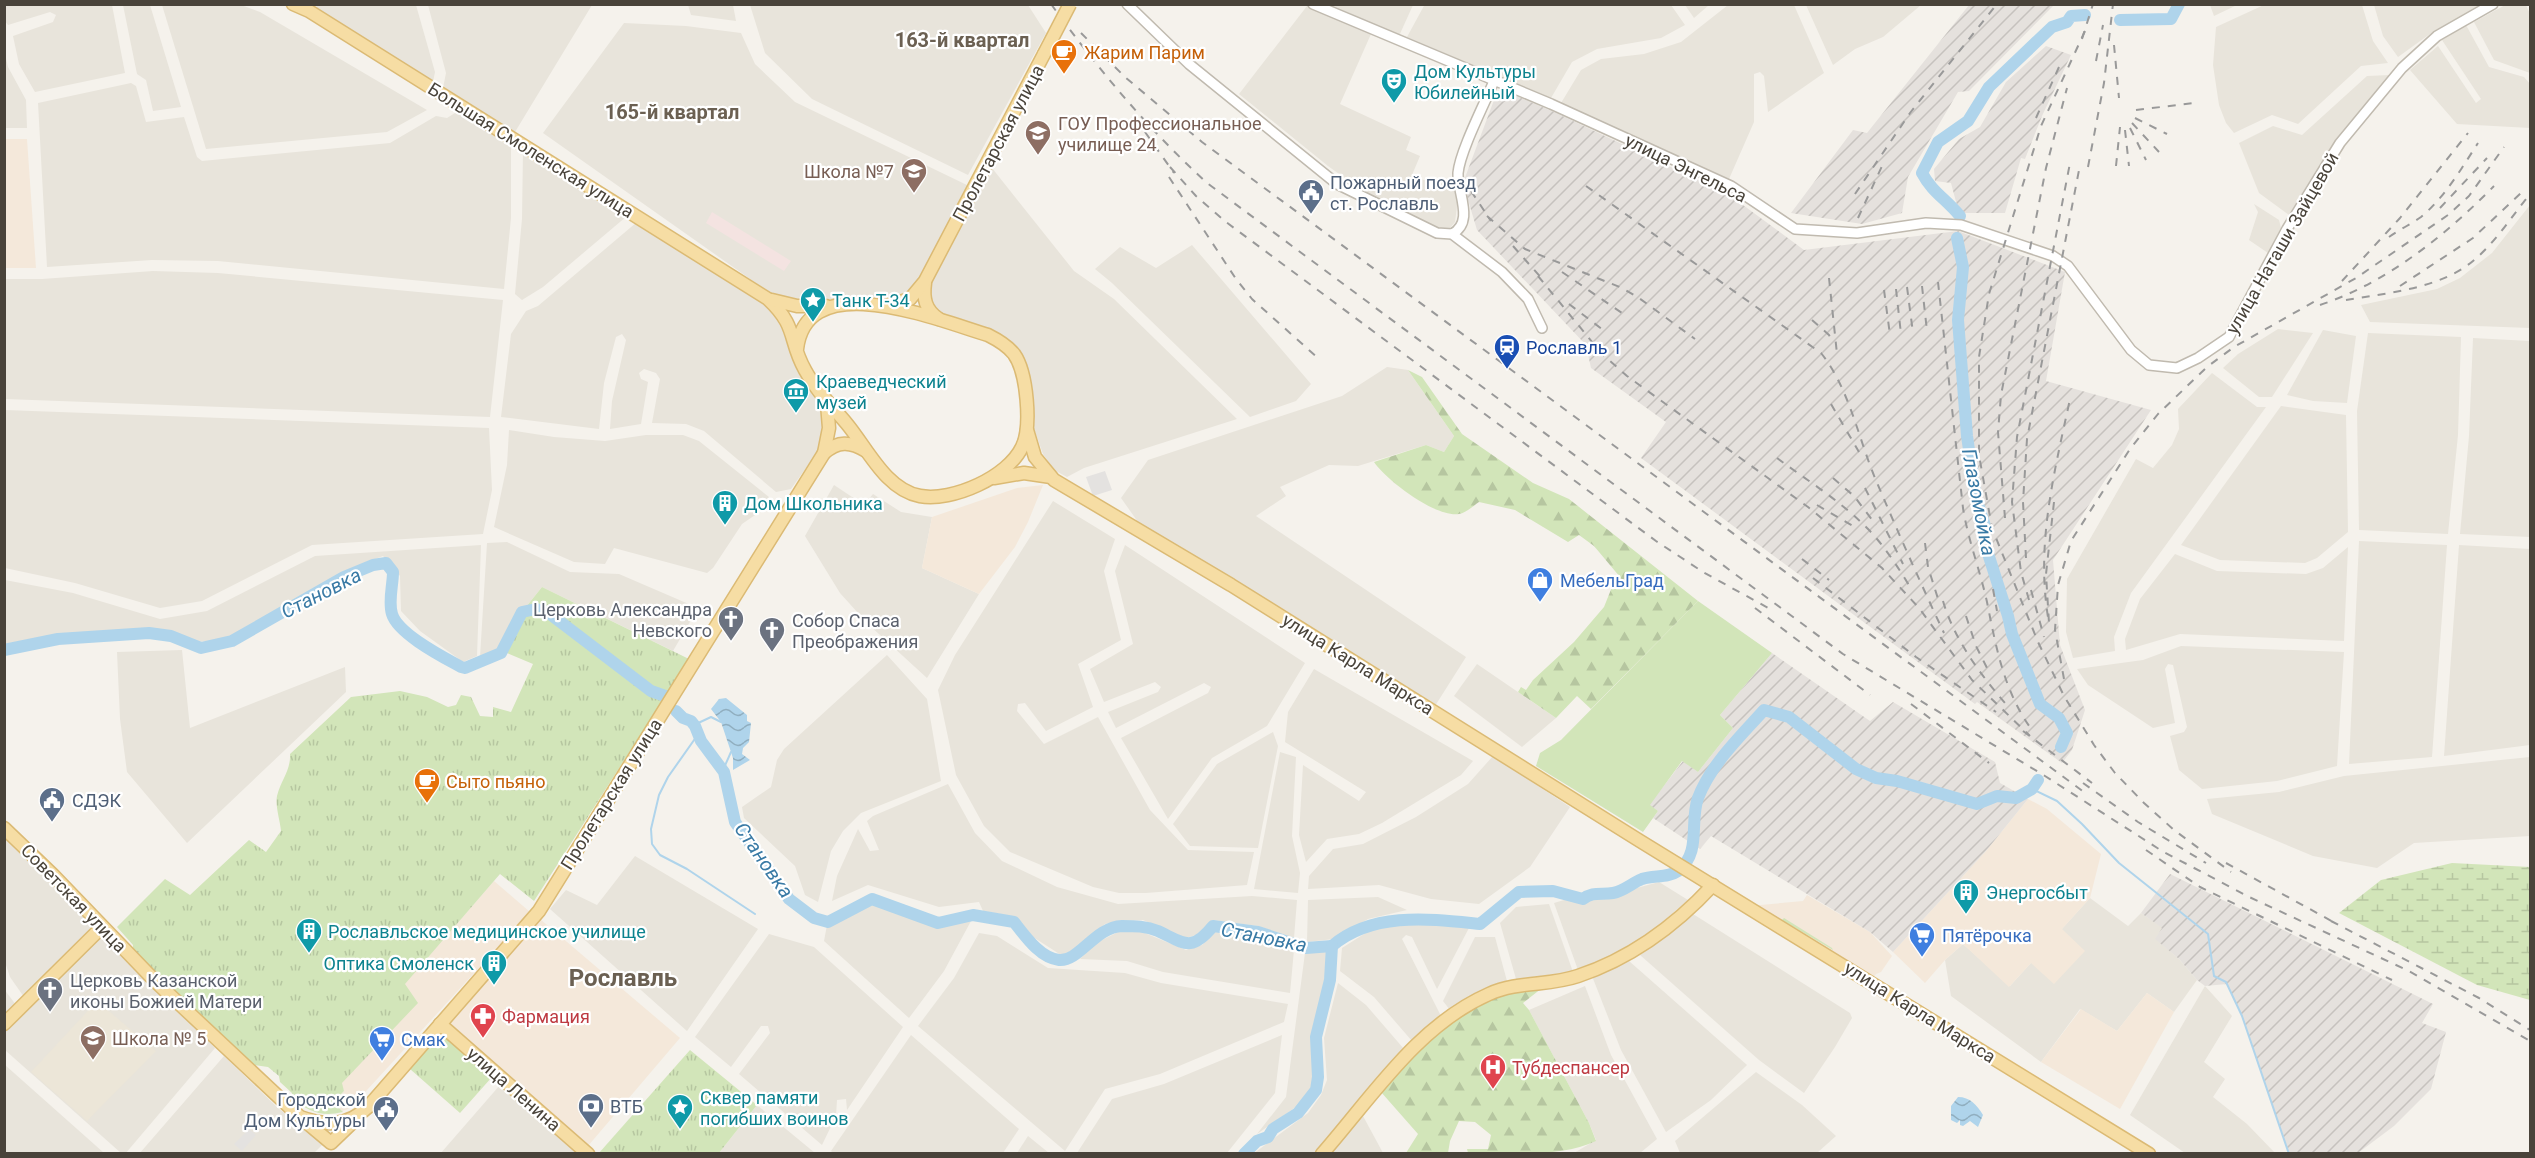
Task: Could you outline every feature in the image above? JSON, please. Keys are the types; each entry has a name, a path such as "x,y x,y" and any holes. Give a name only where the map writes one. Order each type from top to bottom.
{"main road":[{"name":"Большая Смоленская улица","path":"293,4 309,11 488,122 768,299 789,323 797,348"},
{"name":"Пролетарская улица","path":"885,305 910,299 925,281 1070,4"},
{"path":"925,281 925,303 931,314 943,321"},
{"name":"Большая Смоленская улица","path":"768,299 797,306 833,306"},
{"path":"885,305 988,335 1000,341 1014,354 1023,377 1027,430 1023,446 1015,459 987,480 943,496 919,496 895,483 827,404 804,370 797,348 803,324 811,316 833,306 885,305"},
{"name":"Пролетарская улица","path":"331,1143 365,1110 539,911 824,453 829,428 827,404"},
{"name":"улица Карла Маркса","path":"1027,430 1035,457 1051,477 1231,585 2150,1154"},
{"path":"824,453 836,444 843,443 852,444 869,453"},
{"name":"улица Карла Маркса","path":"987,480 1024,473 1051,477"},
{"name":"Советская улица","path":"4,828 53,874 102,927 223,1047 331,1143"},
{"path":"1322,1154 1408,1050 1449,1017 1488,994 1514,985 1578,976 1630,954 1672,924 1713,885"},
{"path":"4,1024 102,927"},
{"name":"улица Ленина","path":"440,1024 588,1154"},
{"name":"Пролетарская улица","path":"320,1124 352,1119 365,1110"},
{"name":"Советская улица","path":"300,1117 320,1124"}],"street":[{"path":"1127,4 1189,64 1337,184 1437,233 1452,234 1515,284 1528,299 1542,328"},
{"name":"улица Энгельса","path":"1313,4 1551,104 1731,186 1795,229 1857,233 1926,222 1961,225 2053,256 2068,266 2131,350 2149,364 2177,368 2198,358"},
{"name":"улица Наташи Зайцевой","path":"2198,358 2229,337 2287,229 2340,143 2402,68 2437,36 2493,4"},
{"path":"1452,234 1459,229 1463,220 1463,200 1458,184 1459,167 1494,81"}],"shaded area":[{"path":"317,4 416,5 435,72 433,82 316,9"},
{"path":"1425,4 1671,5 1685,25 1661,38 1597,49 1572,62 1551,98 1407,37"},
{"path":"2210,4 2237,5 2214,16"},
{"path":"2266,4 2362,5 2373,41 2388,63 2361,66 2298,124 2272,115 2234,133 2226,123 2219,105 2213,65 2216,27"},
{"path":"2374,4 2482,5 2434,31 2398,57 2383,36"},
{"path":"2507,4 2526,5 2530,14 2530,73 2494,60 2474,22"},
{"path":"4,5 112,5 125,73 35,92 19,64 13,36 53,22 56,15 50,12 8,25 5,21"},
{"path":"123,5 150,5 181,107 153,111 146,80 137,74"},
{"path":"162,5 241,5 260,12 427,110 387,132 206,149"},
{"path":"428,5 592,5 515,132 443,88 446,73"},
{"path":"688,5 733,5 736,21 691,15"},
{"path":"750,5 1028,5 1046,33 968,175 812,99 765,53"},
{"path":"1332,5 1413,5 1399,36"},
{"path":"1685,5 1709,5 1694,18"},
{"path":"1728,5 1794,5 1824,73 1768,112 1764,76 1760,72 1754,74 1754,122 1729,179 1561,103 1581,70 1601,59 1644,54 1681,42"},
{"path":"1806,5 1921,5 1883,37 1855,49 1833,65"},
{"path":"1969,5 2054,5 1969,91 1958,92 1908,177 1902,213 1862,224 1791,213 1853,130 1867,133"},
{"path":"1307,6 1371,34 1340,104 1411,137 1406,150 1420,156 1412,175 1424,180 1437,179 1451,184 1458,199 1455,222 1449,229 1435,228 1367,194 1328,166 1239,94"},
{"path":"624,23 686,26 741,33 755,64 795,102 969,186 925,271 907,295 888,302 787,299 770,293 543,133"},
{"path":"2466,25 2489,67 2524,77 2530,84 2530,128 2457,124 2410,70 2438,46 2476,103 2481,99 2442,40"},
{"path":"2046,46 2071,55 2042,116 2025,159 2021,158 2005,213 1959,213 1951,183 1935,181 1934,169 1959,139 1980,127 2006,82"},
{"path":"4,50 8,67 26,100 27,128 5,128"},
{"path":"2390,75 2336,139 2289,215 2259,193 2239,143 2273,126 2302,135 2367,76"},
{"path":"131,83 136,86 146,122 184,117 197,157 202,161 390,143 436,116 447,118 458,111 511,143 511,218 504,289 218,261 152,260 47,267 38,103"},
{"path":"1497,92 1507,92 1554,112 1728,194 1804,250 1958,231 2065,272 2046,381 2151,410 2053,560 2060,645 2085,710 2072,750 2062,763 1977,702 1975,704 1641,458 1666,422 1591,368 1586,345 1477,230 1463,183"},
{"path":"5,139 27,139 36,268 5,268"},
{"path":"523,150 627,216 543,287 522,300 515,294 522,219"},
{"path":"992,168 1074,271 1114,299 1237,419 1084,468 1067,477 1054,470 1043,454 1033,426 1026,371 1012,342 991,329 945,318 929,304 930,283"},
{"path":"2254,204 2279,220 2281,228 2268,253 2249,240 2258,212"},
{"path":"2530,205 2530,328 2370,322 2361,305 2437,289 2460,278 2492,253"},
{"path":"712,212 791,261 784,271 706,223"},
{"path":"637,222 765,303 779,316 798,372 819,403 823,427 818,451 791,489 776,492 704,431 686,424 652,423 660,379 656,373 644,369 639,373 641,379 648,382 641,424 610,429 612,401 626,340 622,334 616,337 604,383 599,429 501,417 511,334 526,311 538,306"},
{"path":"1192,245 1311,384 1296,401 1250,417 1095,269 1120,247 1156,268"},
{"path":"153,271 218,273 503,300 490,417 5,399 5,279 42,279"},
{"path":"2278,329 2313,333 2272,397 2259,397 2223,368 2238,354"},
{"path":"2323,330 2356,336 2347,403 2313,401 2287,395"},
{"path":"2368,333 2461,337 2458,435 2448,534 2359,530 2357,411"},
{"path":"2473,338 2530,341 2530,537 2460,534 2469,436"},
{"path":"1387,367 1408,370 1454,436 1444,452 1426,445 1358,466 1329,465 1280,487 1286,496 1256,516 1466,657 1435,706 1138,522 1121,498 1148,460 1342,396"},
{"path":"2212,373 2257,407 2266,407 2131,593 2114,637 2115,651 2073,658 2066,632 2067,579 2136,459 2153,468 2172,445 2179,429 2178,409"},
{"path":"2281,406 2346,415 2348,532 2317,558 2305,563 2220,560 2181,545"},
{"path":"5,410 489,428 492,490 483,534 312,545 202,601 160,608 75,583 5,568"},
{"path":"509,430 554,437 605,441 646,435 683,435 699,441 769,497 758,513 742,524 713,568 707,573 614,548 605,564 574,562 494,527 507,465"},
{"path":"1105,471 1112,490 1093,496 1086,477"},
{"path":"834,485 864,505 873,494 901,512 932,517 922,568 979,594 927,678 868,624 840,593 805,536"},
{"path":"1043,485 1015,547 979,594 922,568 932,517 1017,488"},
{"path":"1053,501 1115,539 1104,571 1121,640 1078,664 1093,707 1046,731 1025,703 1018,704 1017,711 1044,744 1098,717 1150,810 1188,850 1254,852 1247,885 1146,893 1119,893 1093,887 1010,852 984,826 956,775 938,690 955,655"},
{"path":"2359,541 2447,545 2432,757 2349,764"},
{"path":"507,542 570,572 619,574 698,608 673,651 542,587 522,612 502,651 480,657 487,543"},
{"path":"481,545 477,656 463,662 420,631 401,611 400,576 383,556 342,572 230,636 210,641 195,642 172,631 149,628 57,634 5,644 5,580 73,593 160,619 207,611 315,556"},
{"path":"1125,545 1305,663 1267,726 1212,758 1168,819 1121,738 1208,693 1211,687 1204,683 1116,728 1108,712 1158,692 1161,687 1155,682 1104,702 1090,669 1133,644 1115,571"},
{"path":"2459,545 2530,549 2530,745 2444,756"},
{"path":"2348,547 2344,641 2180,634 2126,650 2125,639 2140,599 2175,554 2217,571 2306,574 2323,568"},
{"path":"2181,646 2344,652 2337,766 2277,781 2202,789 2179,770 2170,736 2184,732 2187,727 2173,665 2168,664 2165,669 2175,723 2153,728 2088,685 2077,669 2143,660"},
{"path":"182,650 190,728 345,667 346,692 187,843 127,772 120,719 117,652"},
{"path":"1772,653 1870,721 1893,702 1995,762 2000,783 2028,799 1986,851 1893,952 1870,932 1711,836 1700,849 1653,818 1658,811 1649,805 1683,761 1698,772 1733,728 1720,715"},
{"path":"887,655 927,699 941,781 861,813 843,831 831,851 818,902 805,895 795,866 744,818 742,807 771,787 777,760 784,749"},
{"path":"1477,664 1556,718 1522,747 1454,696"},
{"path":"1314,669 1473,761 1461,775 1382,823 1359,834 1327,839 1306,862 1299,835 1303,765 1359,801 1366,792 1285,742 1288,712"},
{"path":"1273,732 1278,746 1258,848 1190,846 1173,824 1217,764"},
{"path":"1280,752 1296,757 1292,836 1300,873 1298,893 1254,889"},
{"path":"1493,756 1570,807 1530,867 1479,904 1431,899 1379,885 1308,889 1309,876 1333,849 1363,844 1416,817 1468,784"},
{"path":"2530,757 2530,836 2414,843 2377,868 2313,856 2212,814 2207,799 2279,792 2344,776"},
{"path":"948,784 975,833 1002,861 1057,887 1118,904 1252,896 1297,900 1294,938 1258,926 1213,920 1196,935 1186,938 1143,920 1117,921 1105,924 1071,951 1061,955 1033,937 1017,917 983,911 979,902 939,907 868,885 832,901 837,876 858,829 870,851 879,850 867,821 873,816"},
{"path":"2028,799 2047,809 2101,854 2090,898 2062,929 2085,951 2054,984 2031,963 2009,987 1963,944 1925,983 1893,952 1986,851"},
{"path":"4,837 95,927 24,997 10,977 5,962"},
{"path":"635,856 758,929 687,1031 550,909 566,890 597,905"},
{"path":"2170,874 2433,1004 2422,1023 2446,1032 2431,1089 2394,1126 2358,1153 2289,1153 2242,1016 2227,984 2205,986 2197,980 2179,959 2155,939 2162,928 2141,913"},
{"path":"494,881 530,912 357,1101 342,1111 333,1102 344,1091 341,1083 417,1002 404,984"},
{"path":"1659,882 1688,900 1632,948 1578,970 1554,903 1611,895"},
{"path":"1807,895 1870,932 1892,956 1871,982 1749,906 1803,901"},
{"path":"1378,897 1407,910 1368,919 1334,939 1307,942 1308,900"},
{"path":"2090,898 2128,926 2141,913 2163,928 2156,939 2179,959 2197,980 2174,1012 2147,993 2117,1031 2080,1009 2041,1062 1951,996 1945,960 1963,944 2010,986"},
{"path":"1549,904 1573,972 1516,979 1500,923 1516,907"},
{"path":"873,905 937,928 971,921 944,971 909,1018 824,941 827,925"},
{"path":"1693,914 1850,1013 1852,1018 1804,1093 1759,1060 1640,955"},
{"path":"540,919 680,1038 588,1146 448,1025"},
{"path":"1408,921 1470,926 1437,989 1412,937 1406,935 1402,939 1441,1016 1412,1041 1374,997 1340,971 1342,948 1372,929"},
{"path":"1140,931 1186,950 1202,945 1215,932 1256,937 1294,950 1290,993 1163,972 1127,961 1080,959 1094,944 1118,932"},
{"path":"979,933 997,936 1048,968 1125,973 1161,983 1288,1004 1284,1022 1160,1074 1105,1089 1065,1151 918,1026 954,978"},
{"path":"769,934 814,947 903,1027 847,1110 846,1099 837,1100 836,1116 822,1145 739,1074 770,1033 768,1026 761,1026 731,1067 695,1037"},
{"path":"103,935 215,1048 125,1154 121,1153 5,1050 5,1032"},
{"path":"1475,937 1495,937 1507,981 1486,989 1450,1010 1443,1001"},
{"path":"1330,951 1313,1037 1314,1085 1300,1104 1257,1134 1286,1097 1305,953"},
{"path":"1629,961 1747,1065 1711,1100 1666,1132 1621,1050 1592,976"},
{"path":"1338,983 1366,1005 1404,1049 1314,1153 1253,1154 1308,1113 1321,1095 1327,1080 1324,1038"},
{"path":"1585,986 1611,1055 1657,1139 1640,1153 1574,1153 1596,1140 1529,1010"},
{"path":"2205,986 2232,1016 2204,1062 2225,1079 2213,1097 2247,1124 2275,1153 2185,1153 2130,1115"},
{"path":"4,989 16,1005 4,1016"},
{"path":"2147,993 2174,1012 2120,1109 2041,1062 2081,1009 2117,1031"},
{"name":"Школа № 5","path":"97,1001 156,1051 87,1121 31,1072"},
{"path":"911,1035 1019,1129 1003,1153 834,1154 831,1151"},
{"path":"1282,1035 1275,1093 1227,1153 1077,1153 1112,1099 1164,1084"},
{"path":"224,1056 278,1108 323,1144 314,1153 139,1154"},
{"path":"5,1065 104,1153 5,1153"},
{"path":"1756,1072 1802,1105 1836,1136 1817,1153 1680,1153 1675,1141"},
{"path":"500,1085 579,1153 440,1154"},
{"path":"757,1105 815,1153 719,1153"},
{"path":"1363,1116 1383,1153 1330,1154"},
{"path":"249,1129 256,1135 242,1151 234,1144"},
{"path":"1028,1136 1049,1153 1017,1153"}],"green space":[{"path":"1408,370 1422,377 1462,434 1533,483 1569,499 1698,601 1591,709 1577,696 1556,718 1518,692 1521,687 1526,690 1533,680 1574,642 1604,607 1612,587 1620,577 1594,546 1579,535 1568,542 1515,510 1479,502 1467,511 1449,514 1412,496 1380,470 1374,462 1426,445 1444,452 1454,436"},
{"path":"542,587 689,659 534,901 500,874 405,984 418,1003 342,1083 344,1091 333,1102 343,1112 328,1114 310,1110 292,1098 292,1093 280,1082 279,1076 268,1067 254,1065 133,954 133,945 117,927 165,879 190,895 249,840 266,852 281,831 277,796 289,765 290,754 351,697 400,691 427,697 448,707 456,705 461,695 471,697 480,716 493,717 493,707 511,712 533,664 502,651 522,612"},
{"path":"1698,601 1772,653 1720,715 1733,728 1698,772 1682,761 1650,805 1658,811 1643,832 1536,766 1540,753 1561,740"},
{"path":"2452,863 2530,867 2530,1000 2477,985 2339,913 2381,880"},
{"path":"1784,918 1832,948 1833,950 1782,920"},
{"name":"Тубдеспансер","path":"1542,988 1523,1003 1529,1010 1589,1123 1596,1141 1550,1152 1468,1153 1467,1149 1488,1149 1491,1135 1475,1122 1459,1121 1450,1141 1448,1153 1406,1153 1418,1134 1381,1092 1410,1056 1429,1036 1468,1011 1512,993"},
{"path":"441,1033 492,1077 460,1113 410,1069"},
{"path":"690,1050 757,1105 719,1153 599,1153"}],"water":[{"path":"726,698 747,715 747,721 751,723 749,742 743,748 742,754 750,760 733,770 733,758 721,722 711,709 719,699"},
{"path":"1958,1097 1970,1100 1981,1111 1983,1115 1978,1127 1970,1121 1963,1126 1960,1125 1960,1120 1957,1123 1951,1120 1951,1106"}],"waterway":[{"name":"Глазомойка","path":"2120,20 2171,19 2179,4"},
{"name":"Глазомойка","path":"1960,216 1930,185 1922,173 1938,142 1968,121 1989,87 2052,27 2067,22 2071,16 2085,15"},
{"name":"Глазомойка","path":"1957,238 1963,267 1958,320 1967,436 1976,498 1986,529 1984,541 2012,634 2040,704 2059,718 2067,733 2061,747"},
{"name":"Становка","path":"4,650 58,639 149,633 171,636 201,648 232,641 344,577 373,565 386,563 393,572 390,604 396,622 422,644 461,667 465,668 501,653 522,612 536,609 550,614 651,691 668,697"},
{"name":"Глазомойка","path":"1332,946 1348,935 1384,922 1442,920 1480,924 1519,892 1553,891 1583,899 1594,894 1617,892 1642,879 1665,876 1678,871 1690,855 1693,846 1698,798 1710,774 1727,751 1764,710 1789,717 1856,769 1876,778 1897,781 1977,804 1997,796 2016,798 2032,789 2038,780"},
{"name":"Становка","path":"676,711 695,726 701,741 724,772 735,822 789,899 814,918 828,922 872,899 938,923 973,915 1014,922 1039,951 1059,960 1073,956 1104,932 1122,926 1149,928 1187,943 1199,940 1213,926 1258,932 1306,948 1332,946"},
{"path":"694,725 711,717 721,722"},
{"path":"699,733 668,777 659,795 651,829 652,844 660,855 687,869 755,914"},
{"path":"723,770 731,752"},
{"path":"2032,789 2057,801 2119,863 2208,934 2214,976 2226,982 2242,1016 2289,1154"},
{"name":"Глазомойка","path":"1244,1154 1257,1141 1268,1137 1273,1129 1298,1113 1316,1090 1318,1077 1316,1037 1330,980 1332,946"}],"railway":[{"path":"1051,4 1124,98 1207,183 1843,654 2045,776 2162,851 2247,896 2409,971 2530,1041"},
{"path":"1855,194 1910,113 1997,4"},
{"path":"2082,39 2093,4"},
{"path":"2088,167 2104,83 2113,4"},
{"path":"2096,61 2103,25"},
{"path":"2085,31 2041,126 1989,294 1979,357 1979,455 1992,528 2038,642 2064,696 2094,745 2115,773 2174,830 2231,872"},
{"path":"1081,33 1125,77 1202,142 2088,795"},
{"path":"2114,45 2119,98"},
{"path":"2036,118 2059,67"},
{"path":"2005,518 1998,432 2001,395 2046,168 2067,88"},
{"path":"2136,110 2194,103"},
{"path":"2135,118 2167,134"},
{"path":"2132,123 2159,152"},
{"path":"2116,166 2120,127"},
{"path":"2130,128 2146,160"},
{"path":"2125,130 2129,166"},
{"path":"1145,132 1174,173"},
{"path":"2342,281 2400,218 2468,133"},
{"path":"2389,237 2421,217 2438,201 2478,143"},
{"path":"2064,679 2055,630 2058,585 2071,541 2130,449 2158,414 2207,367 2234,347 2356,278 2448,215 2469,196 2504,147"},
{"path":"2440,208 2487,158"},
{"path":"2029,600 2021,572 2012,502 2017,437 2070,163"},
{"path":"1858,218 1883,164"},
{"path":"2026,558 2023,502 2027,439 2080,165"},
{"path":"1170,167 1196,196 1226,222 1656,541 1703,572 1770,609"},
{"path":"1169,177 1236,279 1252,299 1319,359"},
{"path":"1586,186 1821,353 1846,397 1875,478 1944,633"},
{"path":"2320,305 2368,284 2413,256 2455,223 2494,186"},
{"path":"1471,191 1491,221"},
{"path":"2400,286 2473,238 2521,193"},
{"path":"2346,300 2429,284 2459,270 2489,246 2530,194"},
{"path":"1487,216 1525,249 1622,288 1695,339"},
{"path":"1513,246 1544,281"},
{"path":"1562,272 1622,313"},
{"path":"1538,276 1602,354 1627,376 1808,507 1882,568 1919,608 1972,680 2030,736"},
{"path":"1829,278 1837,354"},
{"path":"1938,282 1965,520 2002,669 2014,700 2032,730"},
{"path":"1922,286 1927,331"},
{"path":"1907,287 1913,333"},
{"path":"1896,289 1901,334"},
{"path":"1884,290 1890,335"},
{"path":"1569,304 1607,333"},
{"path":"1812,320 1829,335 1833,342"},
{"path":"2054,502 2046,574 2049,623 2045,594 2045,538 2048,510 2070,399"},
{"path":"1831,404 1859,452"},
{"path":"1777,458 1859,520 1887,551 1912,590"},
{"path":"1833,478 1854,496 1876,525"},
{"path":"1865,488 1903,564"},
{"path":"1817,505 1858,529"},
{"path":"1925,543 1928,567 1940,605"},
{"path":"1802,559 1829,580"},
{"path":"1813,578 1916,657 1996,712"},
{"path":"1993,589 1997,611"},
{"path":"2031,590 2044,637"},
{"path":"1943,601 1961,642 1986,680 2005,703"},
{"path":"1755,608 1870,695"},
{"path":"1966,616 1976,646 1989,672"},
{"path":"1911,704 1989,763"},
{"path":"2023,731 2092,783"},
{"path":"2083,783 2138,822 2206,863"},
{"path":"2146,850 2200,887 2392,980"},
{"path":"2226,863 2337,924"},
{"path":"2331,921 2479,998 2530,1030"}],"place":[{"name":"Жарим Парим","path":"1064,75"},
{"name":"Дом Культуры Юбилейный","path":"1394,104"},
{"name":"ГОУ Профессиональное училище 24","path":"1038,156"},
{"name":"Школа №7","path":"914,194"},
{"name":"Пожарный поезд ст. Рославль","path":"1311,215"},
{"name":"Танк Т-34","path":"813,323"},
{"name":"Рославль 1","path":"1507,370"},
{"name":"Краеведческий музей","path":"796,414"},
{"name":"Дом Школьника","path":"725,526"},
{"name":"МебельГрад","path":"1540,603"},
{"name":"Церковь Александра Невского","path":"731,642"},
{"name":"Собор Спаса Преображения","path":"772,653"},
{"name":"Сыто пьяно","path":"427,804"},
{"name":"СДЭК","path":"52,823"},
{"name":"Энергосбыт","path":"1966,915"},
{"name":"Рославльское медицинское училище","path":"309,954"},
{"name":"Пятёрочка","path":"1922,958"},
{"name":"Оптика Смоленск","path":"494,986"},
{"name":"Церковь Казанской иконы Божией Матери","path":"50,1013"},
{"name":"Фармация","path":"483,1039"},
{"name":"Школа № 5","path":"93,1061"},
{"name":"Смак","path":"382,1062"},
{"name":"Тубдеспансер","path":"1493,1090"},
{"name":"ВТБ","path":"591,1129"},
{"name":"Сквер памяти погибших воинов","path":"680,1130"},
{"name":"Городской Дом Культуры","path":"386,1132"}],"district":[{"name":"163-й квартал","path":"962,40"},
{"name":"165-й квартал","path":"672,112"},
{"name":"Рославль","path":"623,978"}]}
